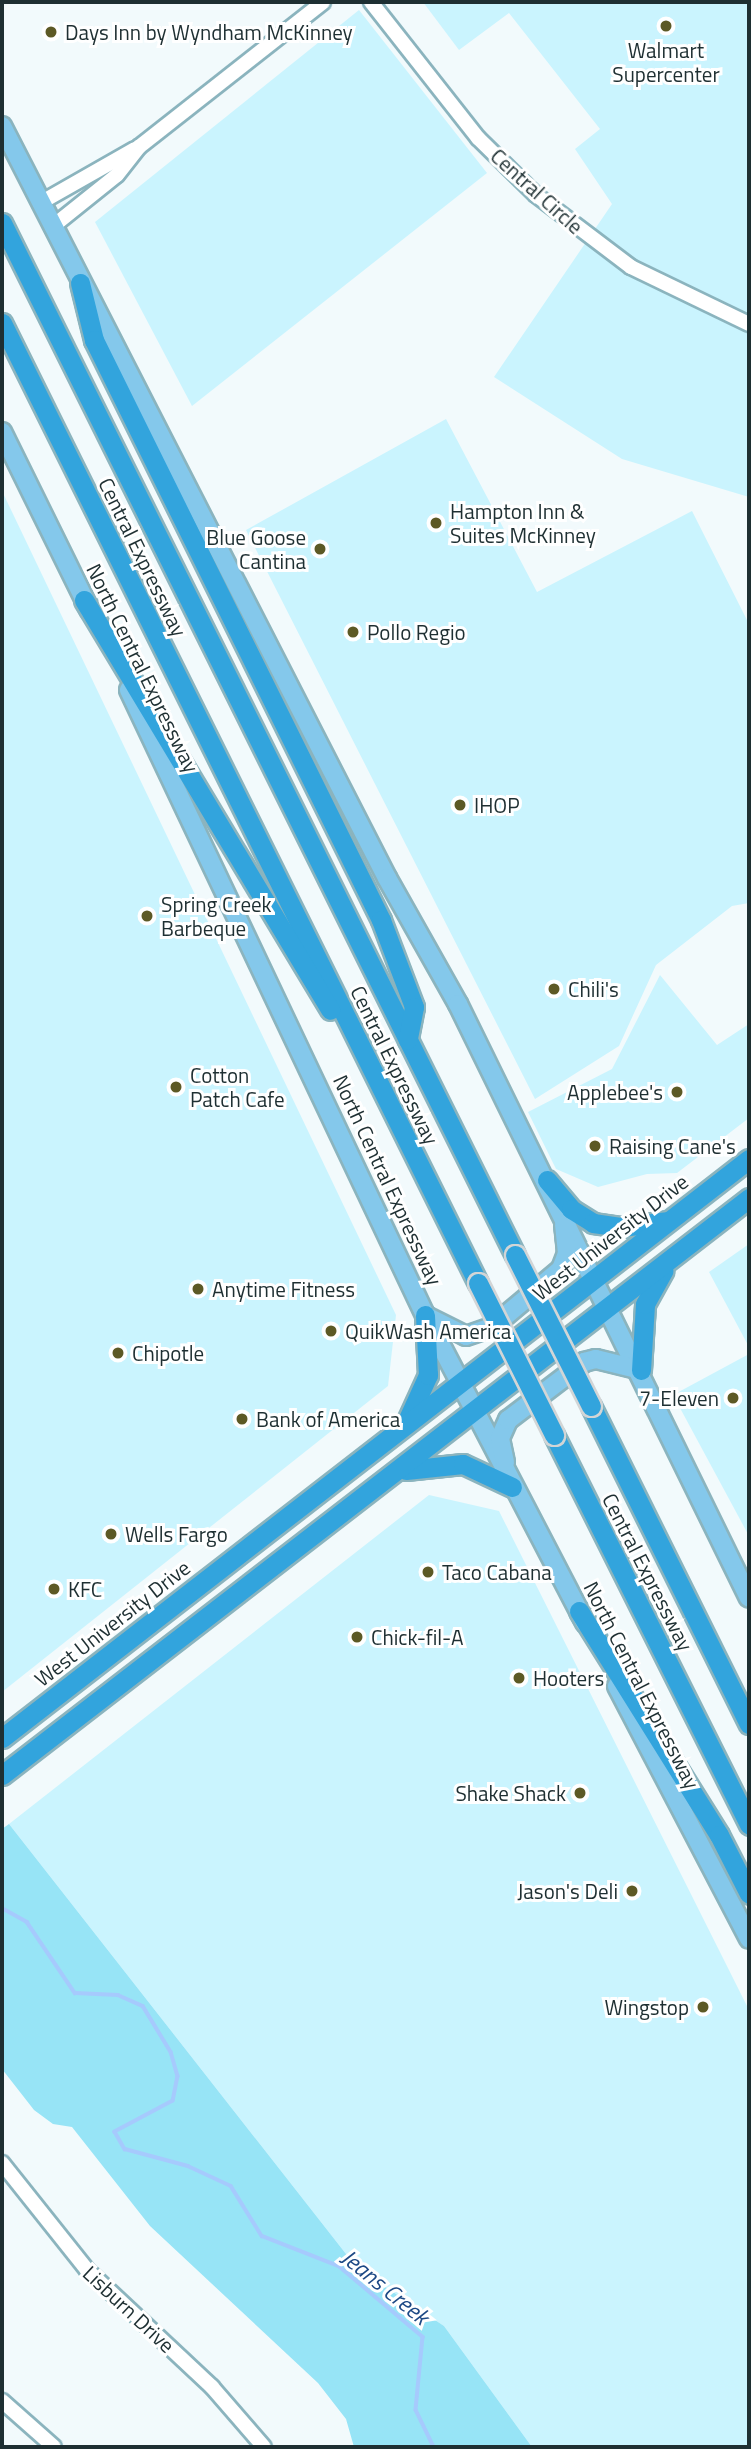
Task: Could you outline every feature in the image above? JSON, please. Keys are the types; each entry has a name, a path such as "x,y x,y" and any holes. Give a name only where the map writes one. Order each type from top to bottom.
{"highway":[{"name":"Central Expressway","path":"2,223 749,1724"},
{"path":"80,283 94,340 381,920 414,1007 408,1039"},
{"name":"Central Expressway","path":"2,323 749,1825"},
{"path":"84,600 405,1136"},
{"name":"West University Drive","path":"2,1738 749,1159"},
{"path":"547,1180 571,1209 593,1223 622,1227 668,1221"},
{"path":"2,1775 398,1472 749,1198"},
{"path":"641,1370 646,1300 671,1258"},
{"path":"402,1429 428,1375 425,1315"},
{"path":"398,1472 427,1464 463,1464 512,1487"},
{"path":"234,1558 253,1581"},
{"path":"579,1611 719,1835 749,1894"}],"main road":[{"path":"2,126 80,283 547,1180 749,1598"},
{"name":"North Central Expressway","path":"2,432 282,1005 425,1315 749,1939"},
{"path":"425,1315 466,1336 502,1320 561,1269 567,1253 562,1211"},
{"path":"512,1487 500,1446 503,1428 515,1413 589,1359 641,1370"}],"street":[{"path":"40,203 139,147 323,2"},
{"name":"Central Circle","path":"372,2 478,138 536,195 631,267 749,324"},
{"path":"52,227 117,175 139,147"},
{"name":"Lisburn Drive","path":"2,2163 87,2270 212,2387 264,2447"},
{"path":"2,2401 52,2446"}],"shaded area":[{"path":"423,2 749,2 749,497 622,459 494,377 612,204 575,149 600,129 509,13 459,50"},
{"path":"359,10 487,173 192,406 95,222"},
{"path":"446,419 537,592 692,511 749,624 749,903 732,906 656,965 619,1046 535,1099 246,530"},
{"path":"2,491 396,1315 388,1386 2,1692"},
{"path":"660,975 717,1045 749,1024 749,1118 677,1173 647,1174 598,1187 556,1169 528,1112 612,1069"},
{"path":"749,1244 749,1347 709,1272"},
{"path":"749,1354 749,1536 673,1395"},
{"path":"429,1495 499,1511 749,2010 749,2447 532,2447 444,2326 357,2268 9,1824"},
{"path":"9,1824 357,2268 444,2326 532,2447 354,2447 346,2419 318,2383 150,2226 72,2127 53,2124 34,2110 2,2069 2,1829"}],"waterway":[{"name":"Jeans Creek","path":"2,1908 27,1922 75,1993 118,1995 143,2006 171,2052 178,2076 173,2101 115,2132 125,2149 188,2166 231,2186 262,2236 339,2266 423,2337 416,2410 434,2447"}],"place":[{"name":"Walmart Supercenter","path":"666,26"},
{"name":"Days Inn by Wyndham McKinney","path":"51,32"},
{"name":"Hampton Inn & Suites McKinney","path":"436,523"},
{"name":"Blue Goose Cantina","path":"320,549"},
{"name":"Pollo Regio","path":"353,632"},
{"name":"IHOP","path":"460,805"},
{"name":"Spring Creek Barbeque","path":"147,916"},
{"name":"Chili's","path":"554,989"},
{"name":"Cotton Patch Cafe","path":"176,1087"},
{"name":"Applebee's","path":"677,1092"},
{"name":"Raising Cane's","path":"595,1146"},
{"name":"Anytime Fitness","path":"198,1289"},
{"name":"QuikWash America","path":"331,1331"},
{"name":"Chipotle","path":"118,1353"},
{"name":"7-Eleven","path":"733,1398"},
{"name":"Bank of America","path":"242,1419"},
{"name":"Wells Fargo","path":"111,1534"},
{"name":"Taco Cabana","path":"428,1572"},
{"name":"KFC","path":"54,1589"},
{"name":"Chick-fil-A","path":"357,1637"},
{"name":"Hooters","path":"519,1678"},
{"name":"Shake Shack","path":"580,1793"},
{"name":"Jason's Deli","path":"632,1891"},
{"name":"Wingstop","path":"703,2007"}]}
